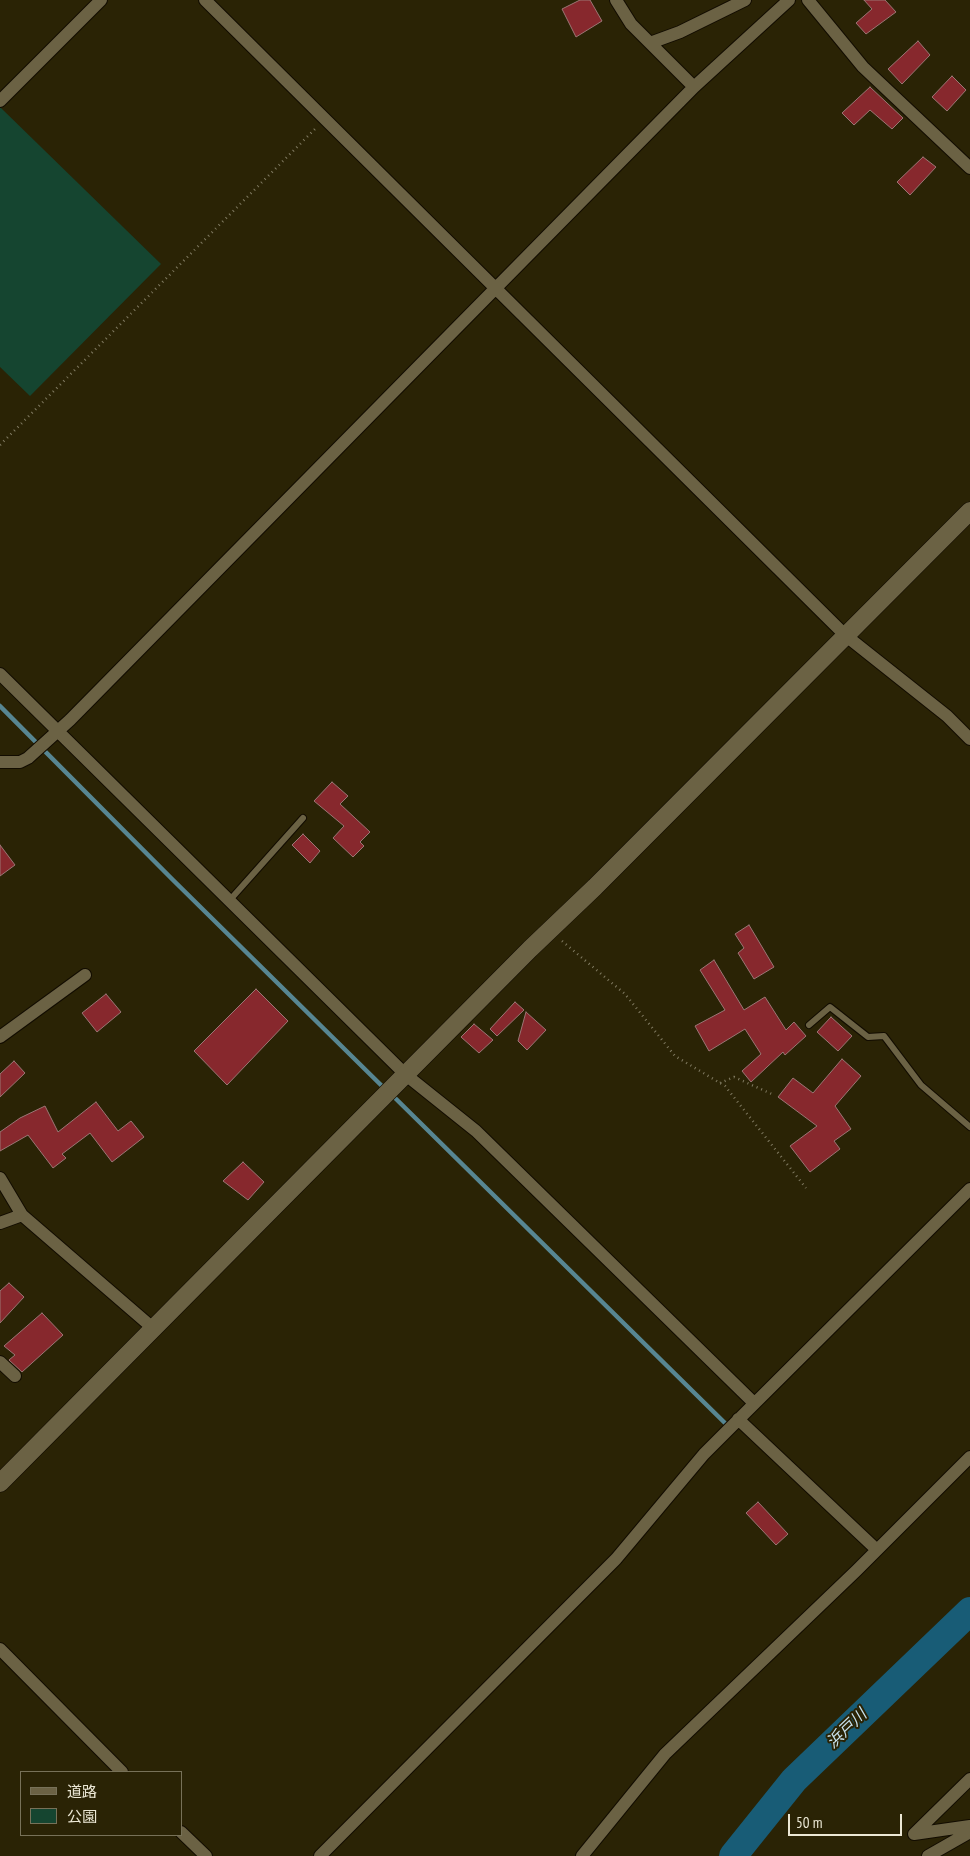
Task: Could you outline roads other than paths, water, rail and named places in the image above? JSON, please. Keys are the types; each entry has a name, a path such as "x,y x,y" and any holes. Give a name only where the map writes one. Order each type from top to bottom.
{"street":[{"path":"0,101 101,0"},
{"path":"205,0 845,635 947,716 970,739"},
{"path":"616,0 631,24 694,88"},
{"path":"650,44 680,32 746,0"},
{"path":"0,762 20,762 28,758 54,734 497,290 694,88 789,0"},
{"path":"808,0 863,67 970,168"},
{"path":"0,1483 970,511"},
{"path":"0,674 54,734 229,901 402,1079 476,1131 877,1550"},
{"path":"0,1037 85,975"},
{"path":"0,1178 22,1216 154,1329"},
{"path":"320,1856 616,1559 708,1450 746,1411 970,1189"},
{"path":"0,1223 22,1216"},
{"path":"0,1362 14,1376"},
{"path":"582,1856 665,1754 877,1550 970,1457"},
{"path":"0,1649 121,1771"},
{"path":"970,1779 914,1834 970,1826"},
{"path":"928,1856 970,1832"},
{"path":"182,1833 206,1856"}],"lane":[{"path":"229,901 302,818"},
{"path":"809,1025 830,1007 868,1037 884,1036 921,1084 970,1127"}],"waterway":[{"path":"0,706 385,1089"},
{"path":"391,1094 729,1427"},
{"name":"浜戸川","path":"733,1856 794,1780 970,1611"}]}
